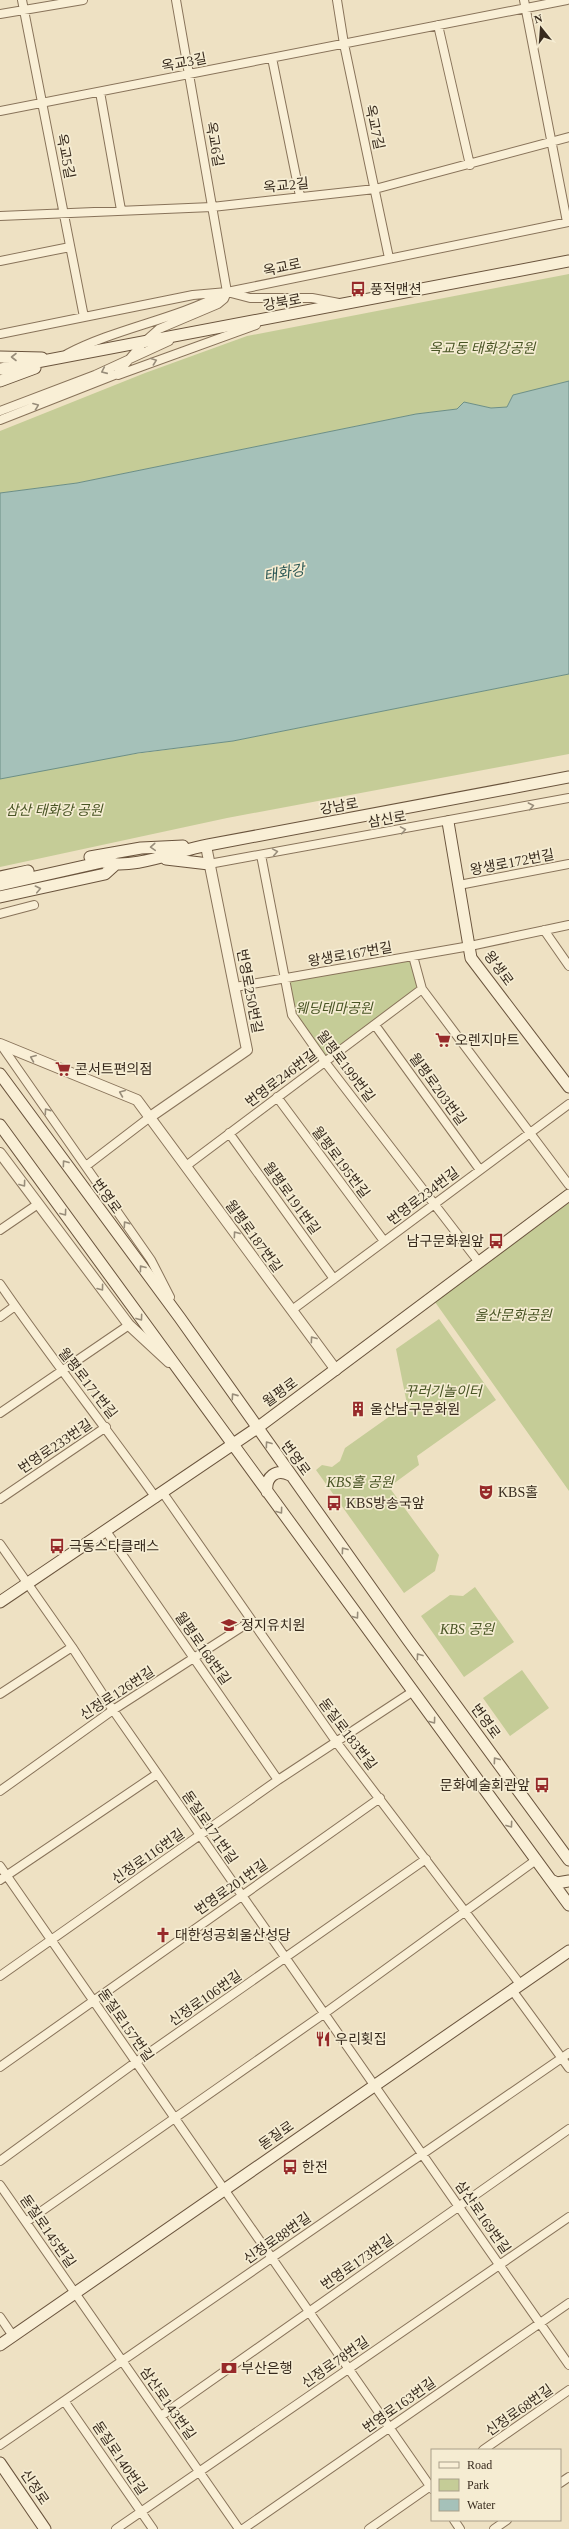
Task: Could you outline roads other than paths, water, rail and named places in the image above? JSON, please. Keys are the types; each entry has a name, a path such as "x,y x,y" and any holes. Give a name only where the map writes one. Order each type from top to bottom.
{"main road":[{"name":"강북로","path":"0,369 142,344 569,261"},
{"path":"0,357 56,359"},
{"path":"0,381 56,359"},
{"name":"강남로","path":"0,885 102,862 115,865 143,860 206,846 569,777"},
{"name":"왕생로","path":"448,822 471,958 569,1087"},
{"path":"0,877 104,854 142,848 206,846"},
{"path":"143,860 182,860 209,864"},
{"name":"강남로","path":"0,897 106,874 115,865"},
{"name":"번영로","path":"0,1074 180,1318 256,1428 569,1860"},
{"path":"0,1125 412,1692 569,1905"},
{"name":"월평로","path":"0,1602 159,1496 256,1428 336,1370 478,1261 569,1195"},
{"path":"267,1492 266,1485 272,1474 278,1472 290,1475"},
{"path":"551,1880 563,1884 569,1881"},
{"name":"돋질로","path":"0,2345 569,1951"},
{"name":"신정로","path":"0,2463 45,2529"}],"street":[{"name":"옥교5길","path":"22,0 84,317"},
{"path":"0,14 83,0"},
{"name":"옥교6길","path":"176,0 227,292"},
{"name":"옥교7길","path":"337,0 344,44 389,258"},
{"name":"옥교3길","path":"0,111 438,26 524,4 567,0"},
{"path":"524,4 568,222"},
{"path":"438,26 470,165"},
{"path":"272,58 300,196"},
{"path":"100,92 121,210"},
{"name":"옥교2길","path":"0,216 63,215 121,210 212,206 375,189 470,165 569,137"},
{"name":"옥교로","path":"0,334 192,295 227,292 568,222"},
{"path":"0,261 70,247"},
{"path":"56,359 95,341 182,312 227,292 250,298 312,298 345,305"},
{"path":"105,380 117,374 142,344 159,329 218,304 224,299 227,292"},
{"path":"0,420 105,380 278,318"},
{"path":"0,411 96,375 164,342 191,334"},
{"name":"삼신로","path":"209,864 448,822 569,798"},
{"name":"번영로250번길","path":"86,1166 150,1117 247,1050 206,846"},
{"name":"월평로199번길","path":"261,855 292,1015 325,1062 478,1261"},
{"name":"왕생로172번길","path":"459,885 569,864"},
{"path":"0,914 34,904"},
{"name":"왕생로167번길","path":"234,987 470,946 569,925"},
{"path":"544,930 569,966"},
{"path":"413,956 422,989 569,1185"},
{"name":"번영로246번길","path":"186,1166 422,989"},
{"name":"월평로203번길","path":"375,1025 480,1170"},
{"path":"1,1044 137,1100 150,1117"},
{"path":"1,1044 151,1260 180,1318"},
{"name":"월평로195번길","path":"277,1097 384,1241"},
{"name":"번영로234번길","path":"292,1310 569,1104"},
{"name":"월평로187번길","path":"150,1117 336,1370"},
{"name":"월평로191번길","path":"229,1133 334,1279"},
{"path":"0,1153 129,1326 178,1370"},
{"path":"0,1230 38,1204"},
{"name":"월평로171번길","path":"0,1284 61,1372 106,1427 159,1496"},
{"path":"0,1317 15,1306"},
{"path":"0,1413 129,1326"},
{"name":"번영로233번길","path":"0,1499 106,1427"},
{"name":"돋질로183번길","path":"159,1496 251,1621 337,1743 466,1912 569,2068"},
{"name":"월평로168번길","path":"106,1531 278,1780"},
{"name":"돋질로171번길","path":"0,1544 28,1582 157,1774 375,2085"},
{"name":"신정로126번길","path":"0,1791 113,1710 251,1621"},
{"path":"0,1694 72,1647"},
{"name":"신정로116번길","path":"0,1976 278,1780 337,1743 412,1692"},
{"path":"3,1878 157,1774"},
{"name":"번영로201번길","path":"0,2067 92,2000 380,1798"},
{"name":"신정로106번길","path":"0,2161 136,2062 426,1859"},
{"path":"26,2222 325,2013 536,1860"},
{"name":"돋질로157번길","path":"0,1866 3,1878 51,1940 223,2190 431,2486"},
{"name":"신정로88번길","path":"0,2445 65,2402 122,2361 569,2053"},
{"name":"삼산로169번길","path":"375,2085 569,2365"},
{"name":"번영로173번길","path":"161,2416 569,2129"},
{"name":"돋질로145번길","path":"0,2185 75,2292"},
{"name":"신정로78번길","path":"116,2529 142,2513 199,2471 569,2217"},
{"name":"삼산로143번길","path":"75,2292 239,2529"},
{"name":"번영로163번길","path":"243,2529 569,2303"},
{"path":"0,2317 13,2336"},
{"name":"신정로68번길","path":"484,2449 569,2390"},
{"name":"돋질로140번길","path":"65,2402 153,2529"},
{"path":"369,2529 431,2488"},
{"path":"494,2529 506,2521"}],"water":[{"name":"태화강","path":"569,381 569,674 233,741 138,753 0,779 0,493 77,483 416,414 457,409 464,402 491,408 507,407 513,395"}],"place":[{"name":"풍적맨션","path":"358,289"},
{"name":"오렌지마트","path":"443,1040"},
{"name":"콘서트편의점","path":"63,1069"},
{"name":"남구문화원앞","path":"496,1241"},
{"name":"울산남구문화원","path":"358,1409"},
{"name":"KBS홀","path":"486,1492"},
{"name":"KBS방송국앞","path":"334,1503"},
{"name":"극동스타클래스","path":"57,1546"},
{"name":"정지유치원","path":"229,1625"},
{"name":"문화예술회관앞","path":"542,1785"},
{"name":"대한성공회울산성당","path":"163,1935"},
{"name":"우리횟집","path":"323,2039"},
{"name":"한전","path":"290,2167"},
{"name":"부산은행","path":"229,2368"}],"park label":[{"name":"옥교동 태화강공원","path":"482,348"},
{"name":"삼산 태화강 공원","path":"54,810"},
{"name":"웨딩테마공원","path":"334,1008"},
{"name":"울산문화공원","path":"513,1315"},
{"name":"꾸러기놀이터","path":"443,1391"},
{"name":"KBS홀 공원","path":"360,1482"},
{"name":"KBS 공원","path":"467,1629"}]}
